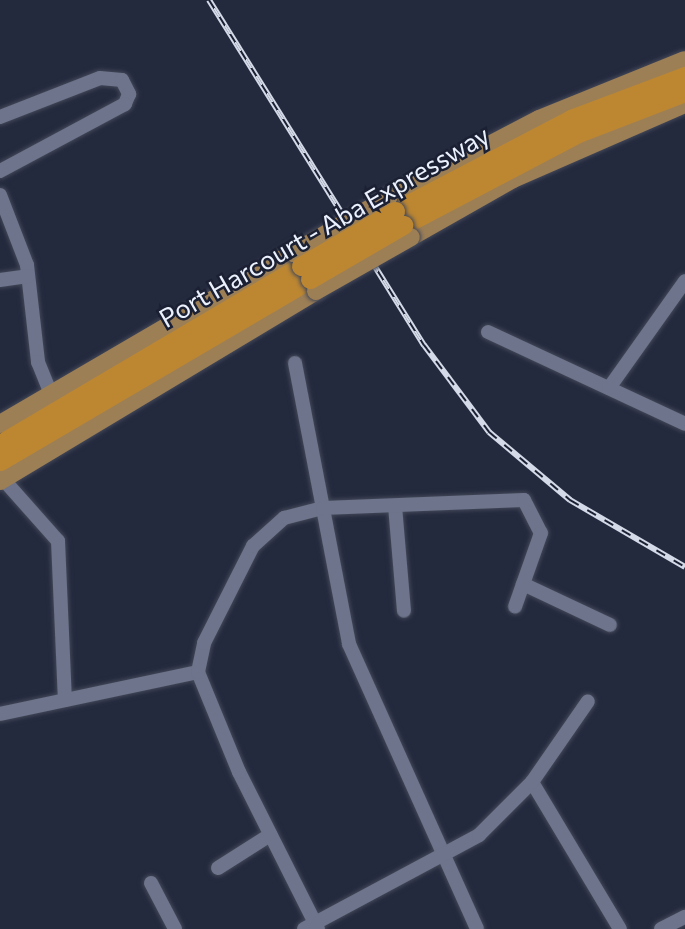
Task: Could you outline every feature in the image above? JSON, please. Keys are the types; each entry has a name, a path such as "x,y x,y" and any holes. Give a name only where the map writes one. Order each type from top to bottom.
{"highway":[{"name":"Port Harcourt - Aba Expressway","path":"0,444 570,119 685,76"},
{"name":"Port Harcourt - Aba Expressway","path":"399,218 566,138 685,92"},
{"name":"Port Harcourt - Aba Expressway","path":"1,473 305,272"}],"main road":[{"path":"0,424 51,394 305,272 399,218 564,107 685,60"},
{"path":"399,218 513,179 685,104"}],"street":[{"path":"0,117 100,78 122,80 130,94 125,104 0,171"},
{"path":"0,195 28,276 38,362 51,394"},
{"path":"0,280 28,276"},
{"path":"609,388 685,281"},
{"path":"488,332 685,424"},
{"path":"295,363 323,508 362,685 477,929"},
{"path":"1,473 58,541 65,700"},
{"path":"515,607 541,533 524,500 323,508 265,530 204,643 198,672 312,927 445,857 479,835 532,782 588,701"},
{"path":"394,506 404,611"},
{"path":"523,584 610,625"},
{"path":"0,714 198,672"},
{"path":"532,782 620,929"},
{"path":"218,868 270,835"},
{"path":"151,883 175,929"},
{"path":"661,929 685,917"}],"railway":[{"path":"209,0 424,345 489,432 570,500 685,567"}]}
